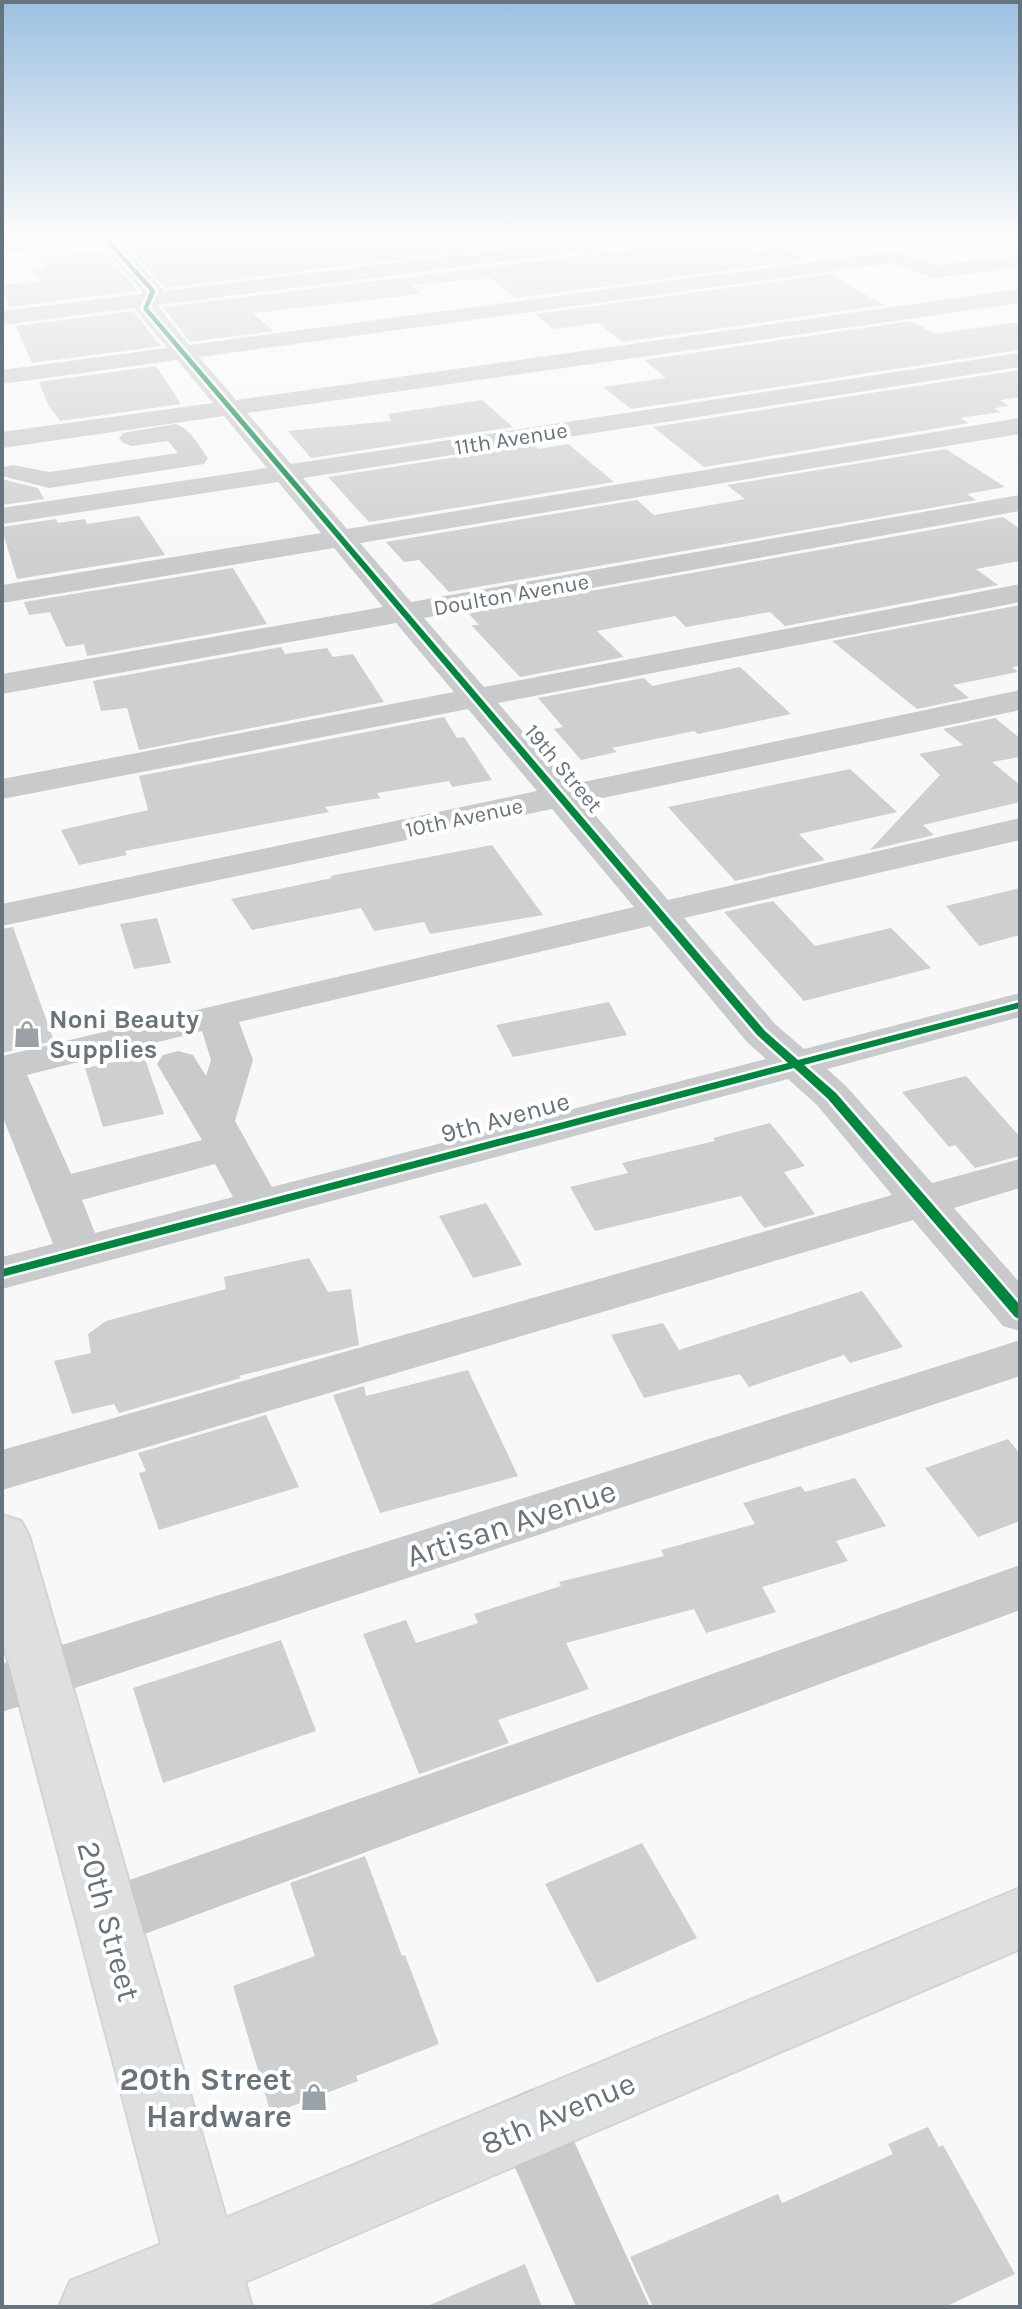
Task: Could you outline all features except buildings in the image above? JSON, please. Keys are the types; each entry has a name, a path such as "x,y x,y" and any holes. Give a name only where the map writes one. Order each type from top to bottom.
{"main road":[{"name":"20th Street","path":"2,1536 22,1681 107,1918 209,2285"},
{"name":"8th Avenue","path":"97,2307 209,2285 531,2124 1020,1918"}],"street":[{"name":"19th Street","path":"177,346 761,1033 832,1096 1020,1314"},
{"path":"65,507 49,480 15,453 11,392 310,346"},
{"path":"404,346 494,349 567,346"},
{"path":"729,346 742,354"},
{"path":"358,372 494,349"},
{"path":"15,453 494,349"},
{"name":"11th Avenue","path":"2,516 1020,360"},
{"path":"142,382 194,365"},
{"path":"776,378 800,394"},
{"path":"2,594 1020,426"},
{"path":"15,453 175,432 195,458 49,480"},
{"name":"Doulton Avenue","path":"2,684 1020,503"},
{"path":"2,789 1020,593"},
{"name":"10th Avenue","path":"2,915 1020,700"},
{"path":"79,1252 57,1192 2,1068 167,1047 217,1016 1020,829"},
{"name":"9th Avenue","path":"2,1273 1020,1005"},
{"path":"217,1016 232,1060 220,1134"},
{"path":"167,1047 260,1205"},
{"path":"57,1192 220,1134"},
{"path":"2,1470 1020,1173"},
{"name":"Artisan Avenue","path":"22,1681 1020,1358"},
{"path":"107,1918 1020,1587"},
{"path":"531,2124 613,2307"}],"cycle path":[{"path":"177,346 761,1033 832,1096 1020,1314"},
{"path":"2,1273 1020,1005"}],"place":[{"name":"Noni Beauty Supplies","path":"27,1034"},
{"name":"20th Street Hardware","path":"314,2097"}]}
